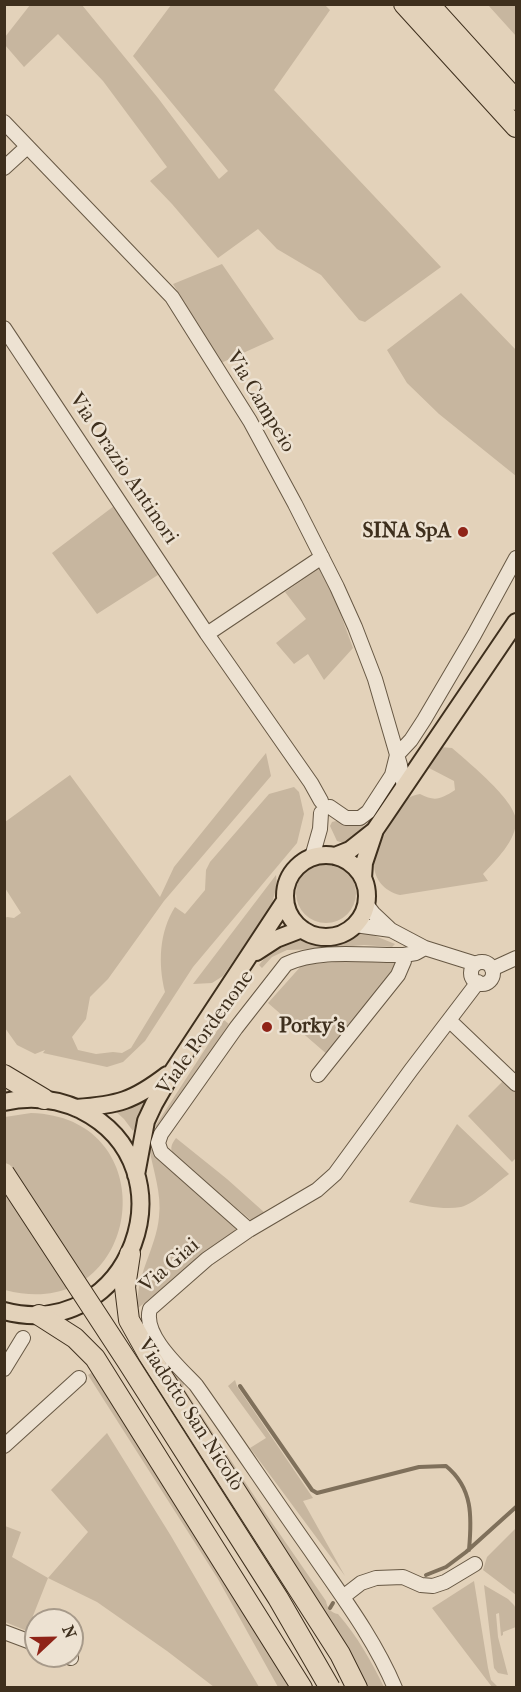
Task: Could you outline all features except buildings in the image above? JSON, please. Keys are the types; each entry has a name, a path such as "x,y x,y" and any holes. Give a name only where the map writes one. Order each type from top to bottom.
{"highway":[{"path":"404,4 516,127"},
{"path":"429,4 516,100"},
{"path":"4,1075 44,1099"},
{"name":"Viadotto San Nicolò","path":"4,1173 134,1371 278,1598 330,1688"},
{"path":"130,1254 125,1287 129,1320 148,1354 340,1654 357,1688"},
{"path":"39,1315 75,1338 95,1358 302,1688"}],"main road":[{"path":"285,901 292,919 302,929 314,935 329,937 341,934 355,925 363,914 366,904 364,863 375,830 404,787 405,763 516,622"},
{"path":"335,856 358,844 375,830"},
{"path":"312,857 335,856 351,863 363,878"},
{"name":"Viale Pordenone","path":"136,1176 146,1121 173,1071 285,901 286,888 291,874 302,862 312,857"},
{"name":"Viale Pordenone","path":"250,956 276,939 302,929"},
{"name":"Viale Pordenone","path":"76,1108 123,1102 147,1090 173,1071"},
{"name":"Viale Pordenone","path":"4,1102 44,1099 76,1108 96,1120 113,1135 126,1154 136,1176 140,1212 137,1235 130,1254 114,1277 93,1297 68,1309 39,1315 4,1311"}],"street":[{"name":"Via Campeio","path":"4,122 172,297 250,421 322,556 355,627 405,763"},
{"path":"4,168 27,147"},
{"name":"Via Orazio Antinori","path":"4,328 207,634 311,783 324,807"},
{"path":"207,634 322,556"},
{"path":"312,857 324,807 346,818 356,819 364,816 392,775 405,763 411,740 474,635 516,558"},
{"path":"366,904 391,930 425,948 476,964 485,962 492,969"},
{"path":"355,925 391,930"},
{"name":"Viale Pordenone","path":"249,1230 161,1152 158,1143 161,1134 236,1028 286,964 297,958 324,955 404,955 417,953 425,948"},
{"path":"318,1075 398,975 404,955"},
{"path":"492,969 516,958"},
{"path":"476,964 472,974 478,982 485,983 491,979 492,969"},
{"name":"Via Giai","path":"394,1688 387,1670 343,1597 196,1385 162,1348 148,1316 150,1309 207,1259 249,1230 299,1202 335,1174 478,982"},
{"path":"450,1021 516,1084"},
{"path":"4,1369 23,1338"},
{"path":"4,1446 79,1378"},
{"path":"343,1597 361,1583 376,1578 403,1577 421,1585 433,1586 445,1582 475,1564"},
{"path":"4,1632 24,1640"}],"shaded area":[{"path":"30,5 82,5 158,98 219,179 228,171 133,56 171,5 325,5 330,10 274,90 441,267 365,322 359,320 321,275 277,249 258,229 218,258 150,181 167,167 103,81 58,34 24,67 5,45 5,37"},
{"path":"488,5 516,5 516,36"},
{"path":"222,264 274,339 221,363 173,284"},
{"path":"461,293 516,350 516,476 439,414 407,383 387,350"},
{"path":"114,506 161,573 97,614 52,553"},
{"path":"323,566 353,648 324,680 308,654 294,664 276,643 306,619 285,592"},
{"path":"440,747 452,748 499,792 514,812 515,828 504,850 483,874 488,881 400,895 389,891 378,879 374,867 375,856 398,811 407,799 420,794 438,798 455,790 454,781 429,768"},
{"path":"266,753 271,776 164,901 108,979 90,997 86,1019 72,1037 78,1050 96,1054 122,1053 131,1048 165,992 161,970 161,948 166,927 175,907 185,914 205,890 206,870 210,862 269,794 294,787 299,792 304,814 297,843 193,967 145,1041 123,1062 107,1067 43,1053 45,1050 35,1054 17,1045 5,1028 5,918 14,918 21,913 5,888 5,822 70,775 160,897 174,867"},
{"path":"394,782 396,783 379,811 363,832 355,839 346,842 337,841 330,826 332,822 340,821 366,826"},
{"path":"320,863 332,863 348,871 354,881 356,893 354,905 348,915 332,923 320,923 304,915 296,899 296,887 304,871"},
{"path":"276,875 277,885 271,907 223,976 212,983 193,984"},
{"path":"359,933 368,933 395,944 392,947 364,945 287,950 272,957 262,968 259,965 275,948 290,940 300,939 333,944"},
{"path":"347,961 398,963 353,1020 355,1022 329,1056 268,1003 302,965"},
{"path":"224,1020 229,1024 155,1135 156,1125"},
{"path":"504,1080 516,1093 516,1158 512,1162 468,1116"},
{"path":"149,1098 133,1131 113,1109 134,1104"},
{"path":"31,1113 76,1123 105,1148 120,1181 122,1217 110,1251 87,1279 51,1293 5,1290 5,1117"},
{"path":"457,1124 509,1174 479,1197 461,1207 441,1208 409,1202"},
{"path":"176,1138 265,1213 252,1221 175,1157 171,1147"},
{"path":"149,1147 234,1225 236,1231 138,1308 140,1285 157,1229 160,1208"},
{"path":"142,1325 169,1367 185,1381 183,1387 326,1601 328,1608 338,1614 358,1640 384,1687 363,1687 152,1348"},
{"path":"94,1371 292,1687 278,1687 218,1579 88,1375"},
{"path":"235,1380 313,1498 303,1501 345,1576 250,1448 266,1438 228,1386"},
{"path":"107,1433 171,1536 259,1687 214,1687 97,1602 48,1578 88,1532 51,1490"},
{"path":"5,1526 21,1532 12,1557 48,1578 36,1608 24,1608 24,1630 5,1622"},
{"path":"516,1528 516,1595 483,1570 487,1557"},
{"path":"474,1581 488,1668 491,1680 498,1687 492,1687 432,1608"},
{"path":"484,1585 508,1599 516,1609 516,1627 503,1632 501,1636 499,1613 496,1614 498,1637 508,1675 498,1673 494,1668"}],"waterway":[{"path":"240,1386 312,1490 317,1493 419,1467 446,1466 461,1484 469,1504 469,1550"},
{"path":"426,1575 446,1567 466,1552 516,1507"},
{"path":"330,1608 333,1603"}],"place":[{"name":"SINA SpA","path":"463,532"},
{"name":"Porky's","path":"267,1027"}]}
